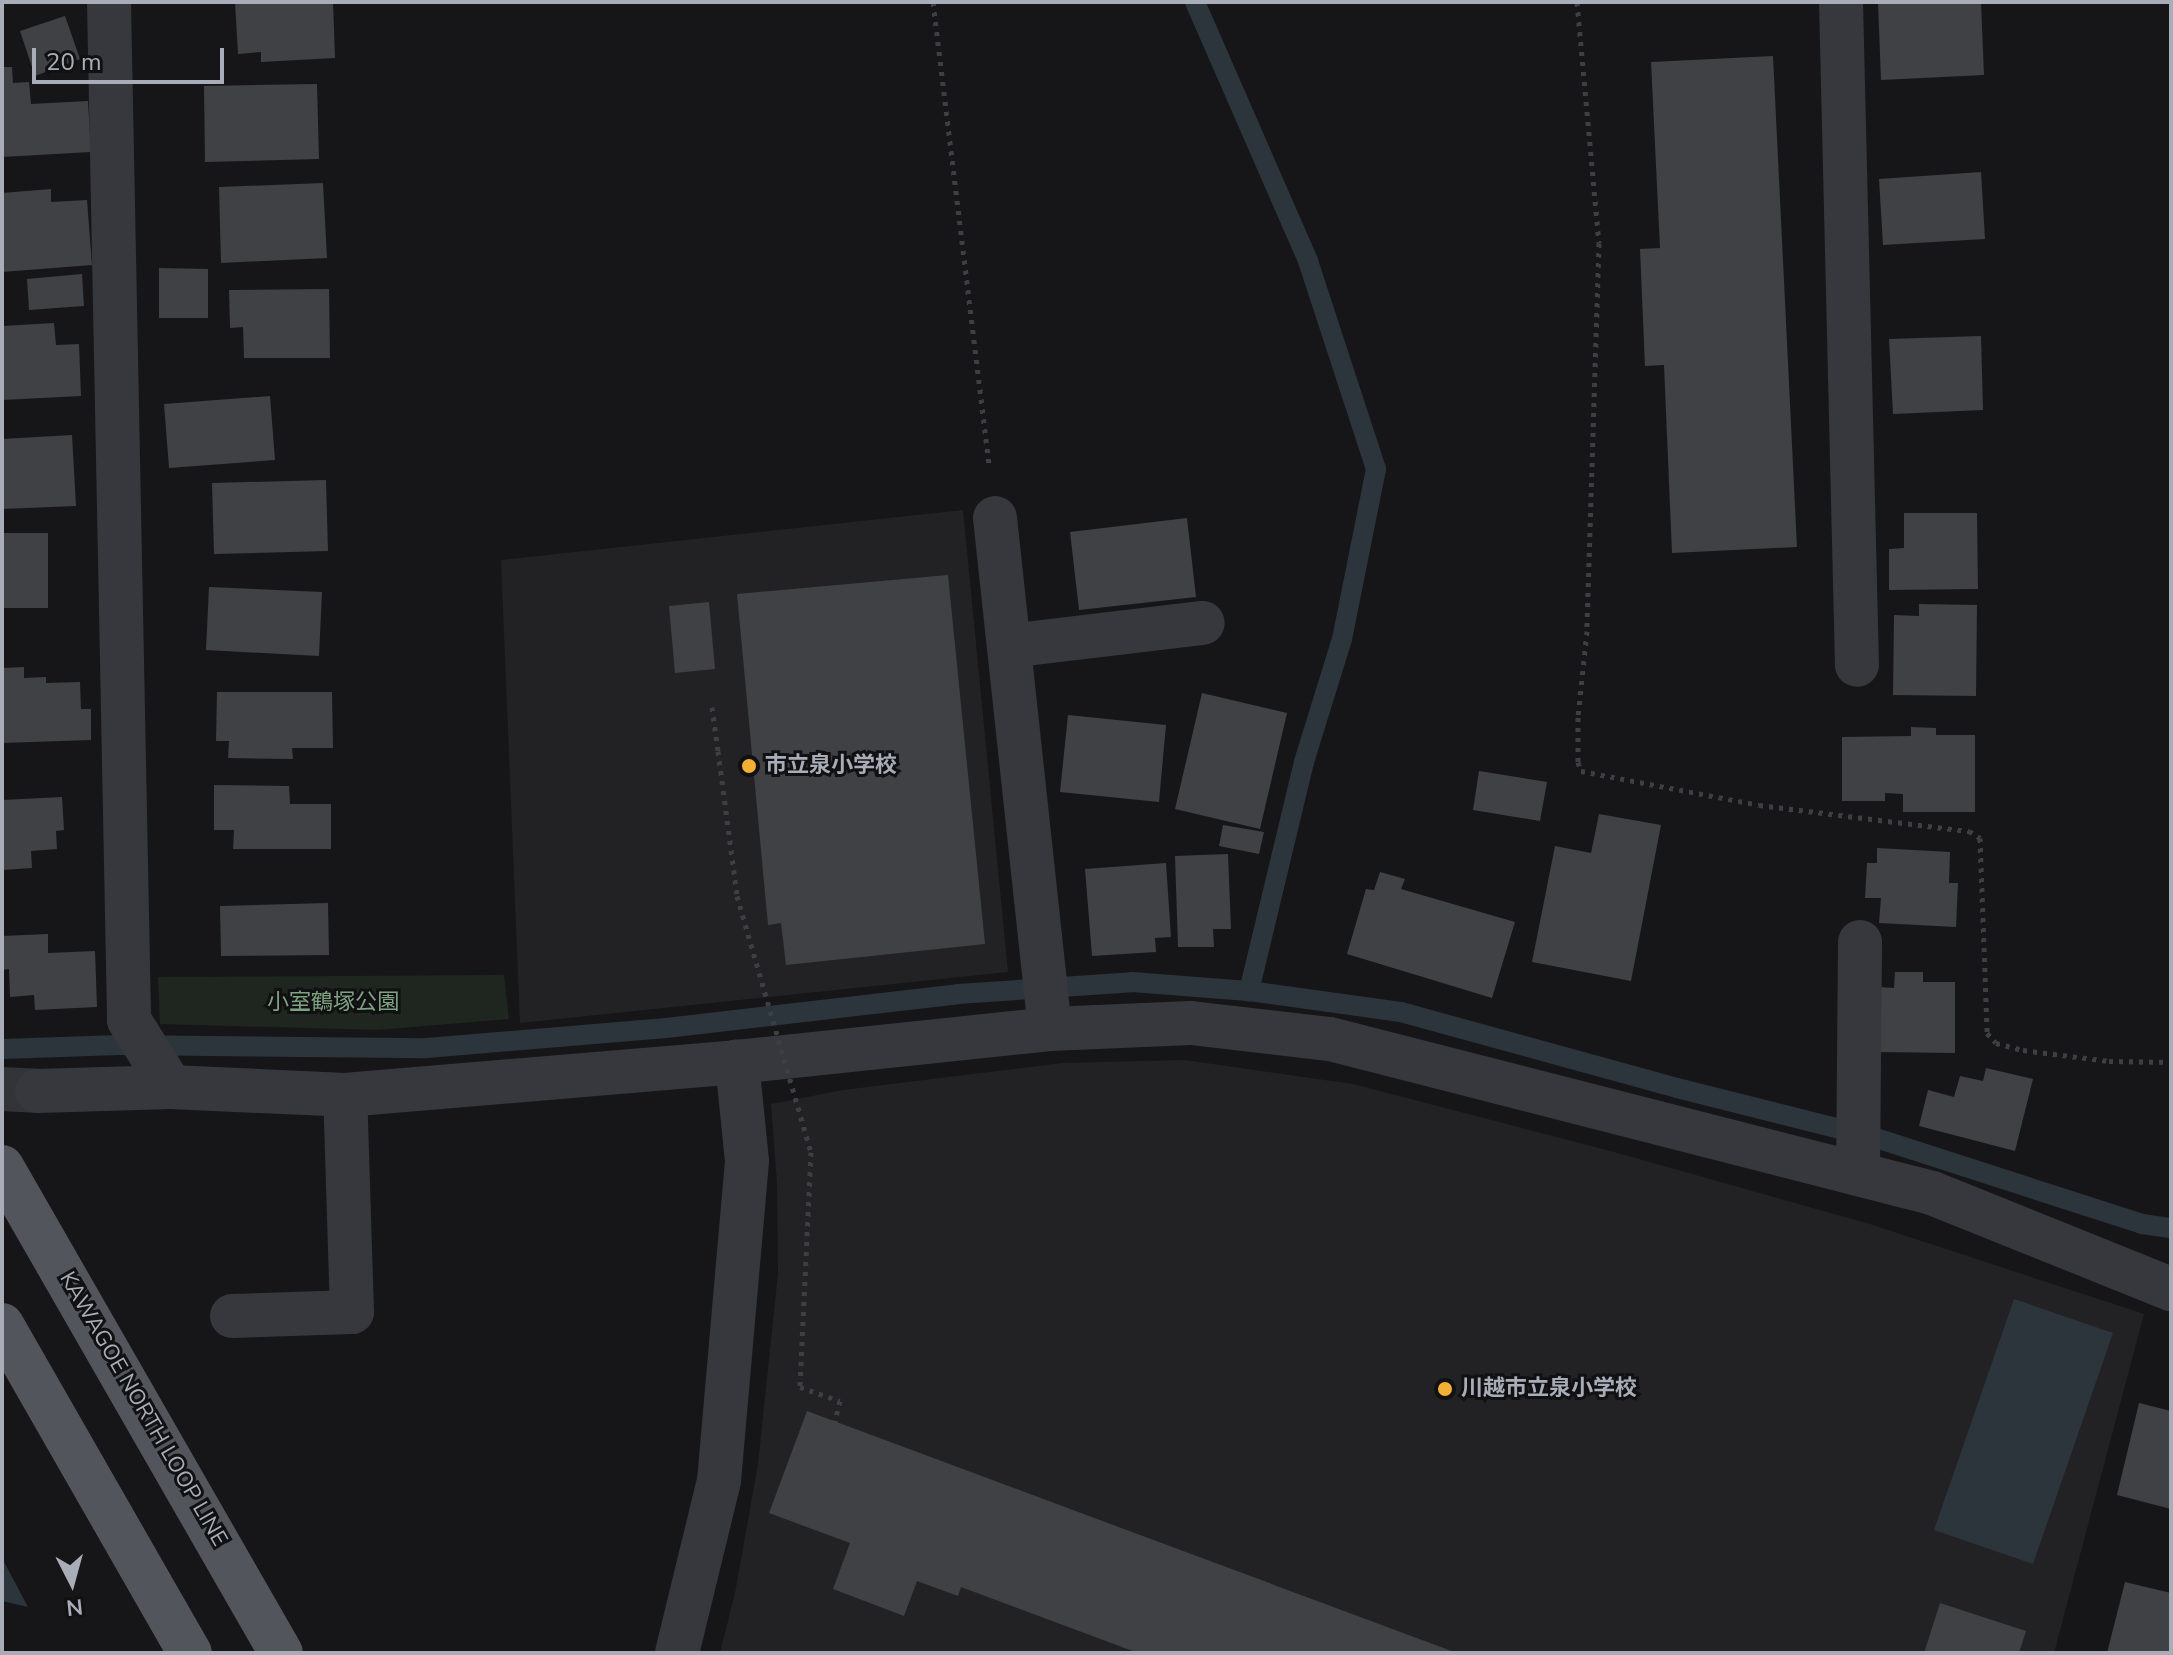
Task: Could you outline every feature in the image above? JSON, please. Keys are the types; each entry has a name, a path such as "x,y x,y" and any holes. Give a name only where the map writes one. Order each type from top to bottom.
{"main road":[{"name":"KAWAGOE NORTH LOOP LINE","path":"2,1167 185,1479 281,1653"},
{"path":"2,1325 190,1653"}],"street":[{"path":"109,2 129,1020 171,1087"},
{"path":"1841,2 1857,665"},
{"path":"995,518 1050,1029"},
{"path":"1009,646 1203,623"},
{"path":"1858,1174 1860,942"},
{"path":"37,1091 171,1087 345,1095 737,1062 1050,1029 1191,1023 1330,1039 1932,1193 2171,1289"},
{"path":"677,1653 719,1481 747,1161 737,1062"},
{"path":"232,1316 352,1312 345,1095"}],"path":[{"path":"933,2 995,518"},
{"path":"1577,2 1599,243 1587,631 1578,717 1578,762 1581,771 1759,805 1969,831 1980,838 1987,1033 1996,1043 2023,1050 2109,1061 2171,1062"},
{"path":"712,707 737,896 811,1152 800,1387 840,1401 835,1421"}],"shaded area":[{"name":"市立泉小学校","path":"963,510 1008,972 520,1023 501,560"},
{"name":"川越市立泉小学校","path":"1185,1060 1353,1084 1614,1152 1870,1224 2144,1314 2054,1653 720,1653 735,1593 758,1464 778,1273 777,1183 771,1104 843,1090 1063,1063"},
{"path":"2014,1299 2113,1333 2033,1564 1934,1530"},
{"path":"2,1558 28,1607 2,1601"}],"green space":[{"name":"小室鶴塚公園","path":"504,975 509,1019 378,1030 160,1024 158,977"}],"building":[{"path":"235,2 333,2 335,58 261,62 261,52 238,54"},
{"path":"1878,2 1981,2 1984,75 1881,80"},
{"path":"65,16 80,59 35,76 20,31"},
{"path":"1773,56 1797,547 1672,553 1664,365 1645,366 1640,249 1660,248 1651,62"},
{"path":"2,67 12,67 13,83 29,82 31,104 88,101 91,152 2,157"},
{"path":"317,84 319,159 205,162 204,86"},
{"path":"1981,172 1985,239 1883,245 1879,179"},
{"path":"323,183 327,258 221,263 219,187"},
{"path":"51,189 51,202 87,200 92,265 2,272 2,193"},
{"path":"159,268 208,269 208,318 159,318"},
{"path":"82,274 84,306 29,310 27,279"},
{"path":"329,289 330,358 244,358 243,327 230,328 229,290"},
{"path":"54,323 56,345 79,344 81,396 2,400 2,326"},
{"path":"1981,336 1983,410 1893,414 1889,339"},
{"path":"270,396 275,460 169,468 164,404"},
{"path":"72,435 76,506 2,509 2,439"},
{"path":"326,480 328,551 214,554 212,483"},
{"path":"1904,513 1977,513 1978,589 1889,590 1889,549 1904,548"},
{"path":"1187,518 1196,597 1079,610 1070,532"},
{"path":"2,533 48,533 48,608 2,608"},
{"path":"948,575 985,944 786,965 781,923 768,925 737,594"},
{"path":"209,587 322,592 319,656 206,650"},
{"path":"709,602 715,669 675,673 669,606"},
{"path":"1919,604 1977,605 1976,696 1893,695 1894,615 1919,616"},
{"path":"24,667 24,678 46,677 46,683 80,682 81,709 91,709 91,740 2,743 2,668"},
{"path":"217,692 332,692 333,748 292,748 293,759 228,758 229,741 216,741"},
{"path":"1202,693 1287,713 1260,829 1175,809"},
{"path":"1068,715 1166,725 1159,802 1060,792"},
{"path":"1911,727 1936,728 1936,735 1975,735 1975,812 1903,812 1903,794 1885,793 1885,801 1842,801 1842,737 1911,736"},
{"path":"1479,771 1547,782 1540,821 1473,810"},
{"path":"214,785 289,786 290,804 331,804 331,849 233,849 234,830 214,830"},
{"path":"62,797 64,830 56,831 57,849 31,851 32,868 2,870 2,800"},
{"path":"1599,814 1661,825 1631,981 1532,962 1555,846 1591,853"},
{"path":"1223,825 1264,832 1259,854 1219,846"},
{"path":"1877,848 1950,852 1949,883 1958,883 1956,927 1879,923 1881,898 1865,898 1867,863 1877,863"},
{"path":"1228,854 1231,929 1213,929 1214,947 1178,947 1175,856"},
{"path":"1166,863 1171,937 1155,938 1156,952 1092,956 1085,869"},
{"path":"1380,872 1405,879 1401,889 1515,922 1492,998 1347,954 1366,889 1374,890"},
{"path":"328,903 329,955 221,956 220,906"},
{"path":"48,934 48,953 95,951 97,1007 35,1010 34,995 10,997 9,969 2,970 2,936"},
{"path":"1895,972 1923,972 1923,982 1955,982 1955,1053 1878,1052 1879,987 1894,988"},
{"path":"1986,1068 2033,1079 2015,1151 1919,1126 1928,1090 1954,1097 1960,1076 1983,1081"},
{"path":"2139,1403 2171,1411 2171,1509 2117,1495"},
{"path":"807,1411 1457,1653 1138,1653 961,1587 958,1596 917,1581 904,1616 833,1589 850,1543 769,1513"},
{"path":"2125,1582 2171,1593 2171,1653 2107,1653"},
{"path":"1940,1603 2026,1631 2019,1653 1924,1653"}],"waterway":[{"path":"1195,2 1308,261 1376,469 1342,639 1304,762 1249,991"},
{"path":"2,1049 119,1045 427,1048 666,1028 958,994 1132,982 1249,991 1401,1012 1677,1088 1876,1138 2142,1224 2171,1228"}],"tunnel":[{"path":"2,1089 37,1091"}],"place":[{"name":"市立泉小学校","path":"749,766"},
{"name":"川越市立泉小学校","path":"1445,1389"}]}
